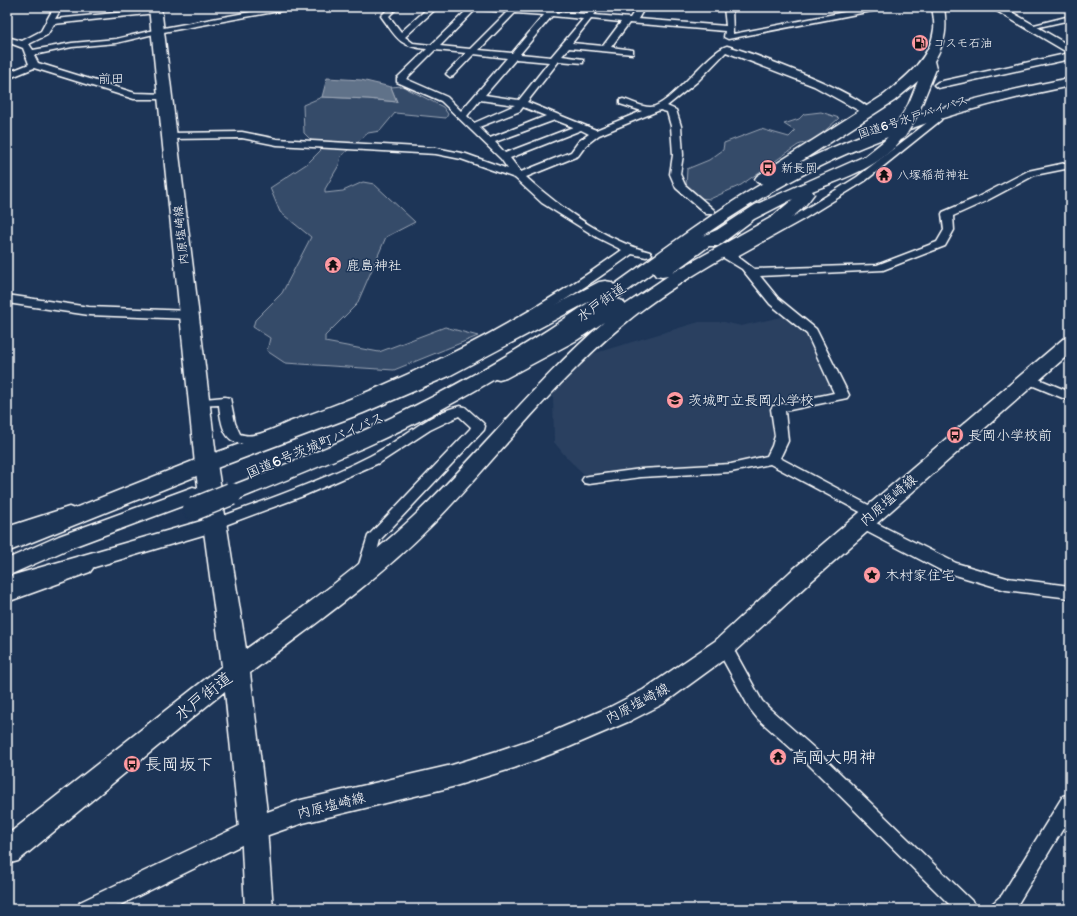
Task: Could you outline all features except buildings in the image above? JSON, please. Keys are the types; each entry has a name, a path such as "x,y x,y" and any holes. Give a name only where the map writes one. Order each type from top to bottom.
{"main road":[{"path":"420,412 502,373 570,336 611,309 704,242 783,197 866,163 887,147 899,132 914,108 929,69 929,61 940,33 940,14 938,7"},
{"path":"994,7 1070,51"},
{"name":"内原塩崎線","path":"156,9 206,464"},
{"path":"770,181 902,88 929,61"},
{"name":"国道6号水戸バイパス","path":"770,181 842,141 913,115 984,94 1070,76"},
{"name":"国道6号水戸バイパス","path":"770,181 831,154 935,115 992,99 1070,82"},
{"path":"817,178 827,166 835,160 880,135"},
{"name":"水戸街道","path":"606,286 638,252 770,181"},
{"name":"水戸街道","path":"420,412 547,339 613,294 770,181"},
{"path":"652,294 725,254 768,227 798,204 806,194"},
{"path":"259,909 254,828 236,669 364,574 395,547 446,497 551,382 582,351 615,322 652,294 722,233"},
{"path":"7,544 120,500 206,464 356,409 442,372 606,286"},
{"name":"国道6号茨城町バイパス","path":"230,488 401,407 523,341 606,286"},
{"name":"内原塩崎線","path":"254,828 301,812 452,776 557,741 620,714 653,697 724,647 868,518 1070,343"},
{"name":"国道6号茨城町バイパス","path":"7,574 230,488 358,442 420,412"},
{"name":"水戸街道","path":"7,852 236,669 206,464"},
{"name":"国道6号茨城町バイパス","path":"7,568 67,541 193,502"},
{"path":"7,585 215,524"}],"street":[{"path":"24,44 44,33 58,7"},
{"path":"30,53 72,45 116,41 158,31 290,7"},
{"path":"394,7 385,16 405,42 411,45 513,56 580,61"},
{"path":"401,36 434,7"},
{"path":"474,7 400,80 444,99 471,127 504,157 519,176 546,201 602,236 638,252"},
{"path":"477,7 514,9 729,33 882,7"},
{"path":"461,117 556,7"},
{"path":"471,127 517,109 554,59 596,7"},
{"path":"605,49 641,7"},
{"path":"726,49 729,33 728,7"},
{"path":"51,22 156,9"},
{"path":"450,74 514,9"},
{"path":"1030,27 1070,18"},
{"path":"7,39 24,44 30,53 34,65"},
{"path":"566,45 630,52"},
{"path":"169,136 242,135 277,142 325,144 377,149 436,150 463,156 519,176 575,154 582,143 596,133 660,107 695,79 722,50 726,49 823,85 848,98 868,112"},
{"path":"938,85 1070,56"},
{"path":"7,76 34,65 134,96 165,96"},
{"path":"478,97 521,103 596,133"},
{"path":"623,102 650,110"},
{"path":"660,107 671,110 676,126 678,155 675,174 680,186 710,212"},
{"path":"772,459 780,446 782,439 778,409 842,395 812,332 774,301 751,273 725,254 798,218 860,179 938,118 935,115"},
{"path":"487,142 556,116"},
{"path":"504,157 581,127"},
{"path":"751,273 879,268 941,244 950,230 947,214 980,200 1012,182 1032,173 1070,165"},
{"path":"199,403 225,401 230,429 233,435 239,439 259,436 300,422 381,392 465,353 638,252"},
{"path":"7,299 89,310 190,315"},
{"path":"1029,379 1070,397"},
{"path":"215,524 298,493 376,459 425,426 460,410 478,426 477,430 373,539 364,574"},
{"path":"588,480 641,473 731,468 772,459 949,567 1006,584 1070,592"},
{"path":"7,532 72,511 120,500"},
{"path":"7,597 77,572 103,556"},
{"path":"724,647 756,705 764,714 808,753 854,800 967,909"},
{"path":"1000,909 1009,901 1070,801"},
{"path":"89,909 254,828"}],"shaded area":[{"path":"1005,7 1047,7 1017,14"},
{"path":"327,78 361,80 391,87 397,102 322,97"},
{"path":"402,86 443,107 448,114 446,118 395,113 380,131 368,133 341,156 339,165 325,189 325,193 343,191 363,182 374,184 415,222 386,237 357,304 325,336 325,342 379,352 445,327 478,336 394,370 285,363 267,351 270,338 253,327 255,320 282,293 311,237 280,212 270,188 308,163 321,150 304,133 303,105 322,97 397,102 391,87"},
{"path":"821,112 839,118 816,139 798,145 741,185 710,199 699,198 686,186 687,169 709,160 723,150 724,143 761,129 789,137 795,131 784,124 799,119 804,114"},
{"name":"茨城町立長岡小学校","path":"786,316 809,334 833,391 770,407 776,436 769,452 757,460 588,478 567,458 554,442 553,394 592,354 699,322 724,322 741,326"}],"place":[{"name":"コスモ石油","path":"920,43"},
{"name":"新長岡","path":"768,168"},
{"name":"八塚稲荷神社","path":"884,175"},
{"name":"鹿島神社","path":"333,265"},
{"name":"茨城町立長岡小学校","path":"675,400"},
{"name":"長岡小学校前","path":"955,435"},
{"name":"木村家住宅","path":"872,575"},
{"name":"高岡大明神","path":"778,757"},
{"name":"長岡坂下","path":"132,764"}],"district":[{"name":"前田","path":"111,78"}]}
